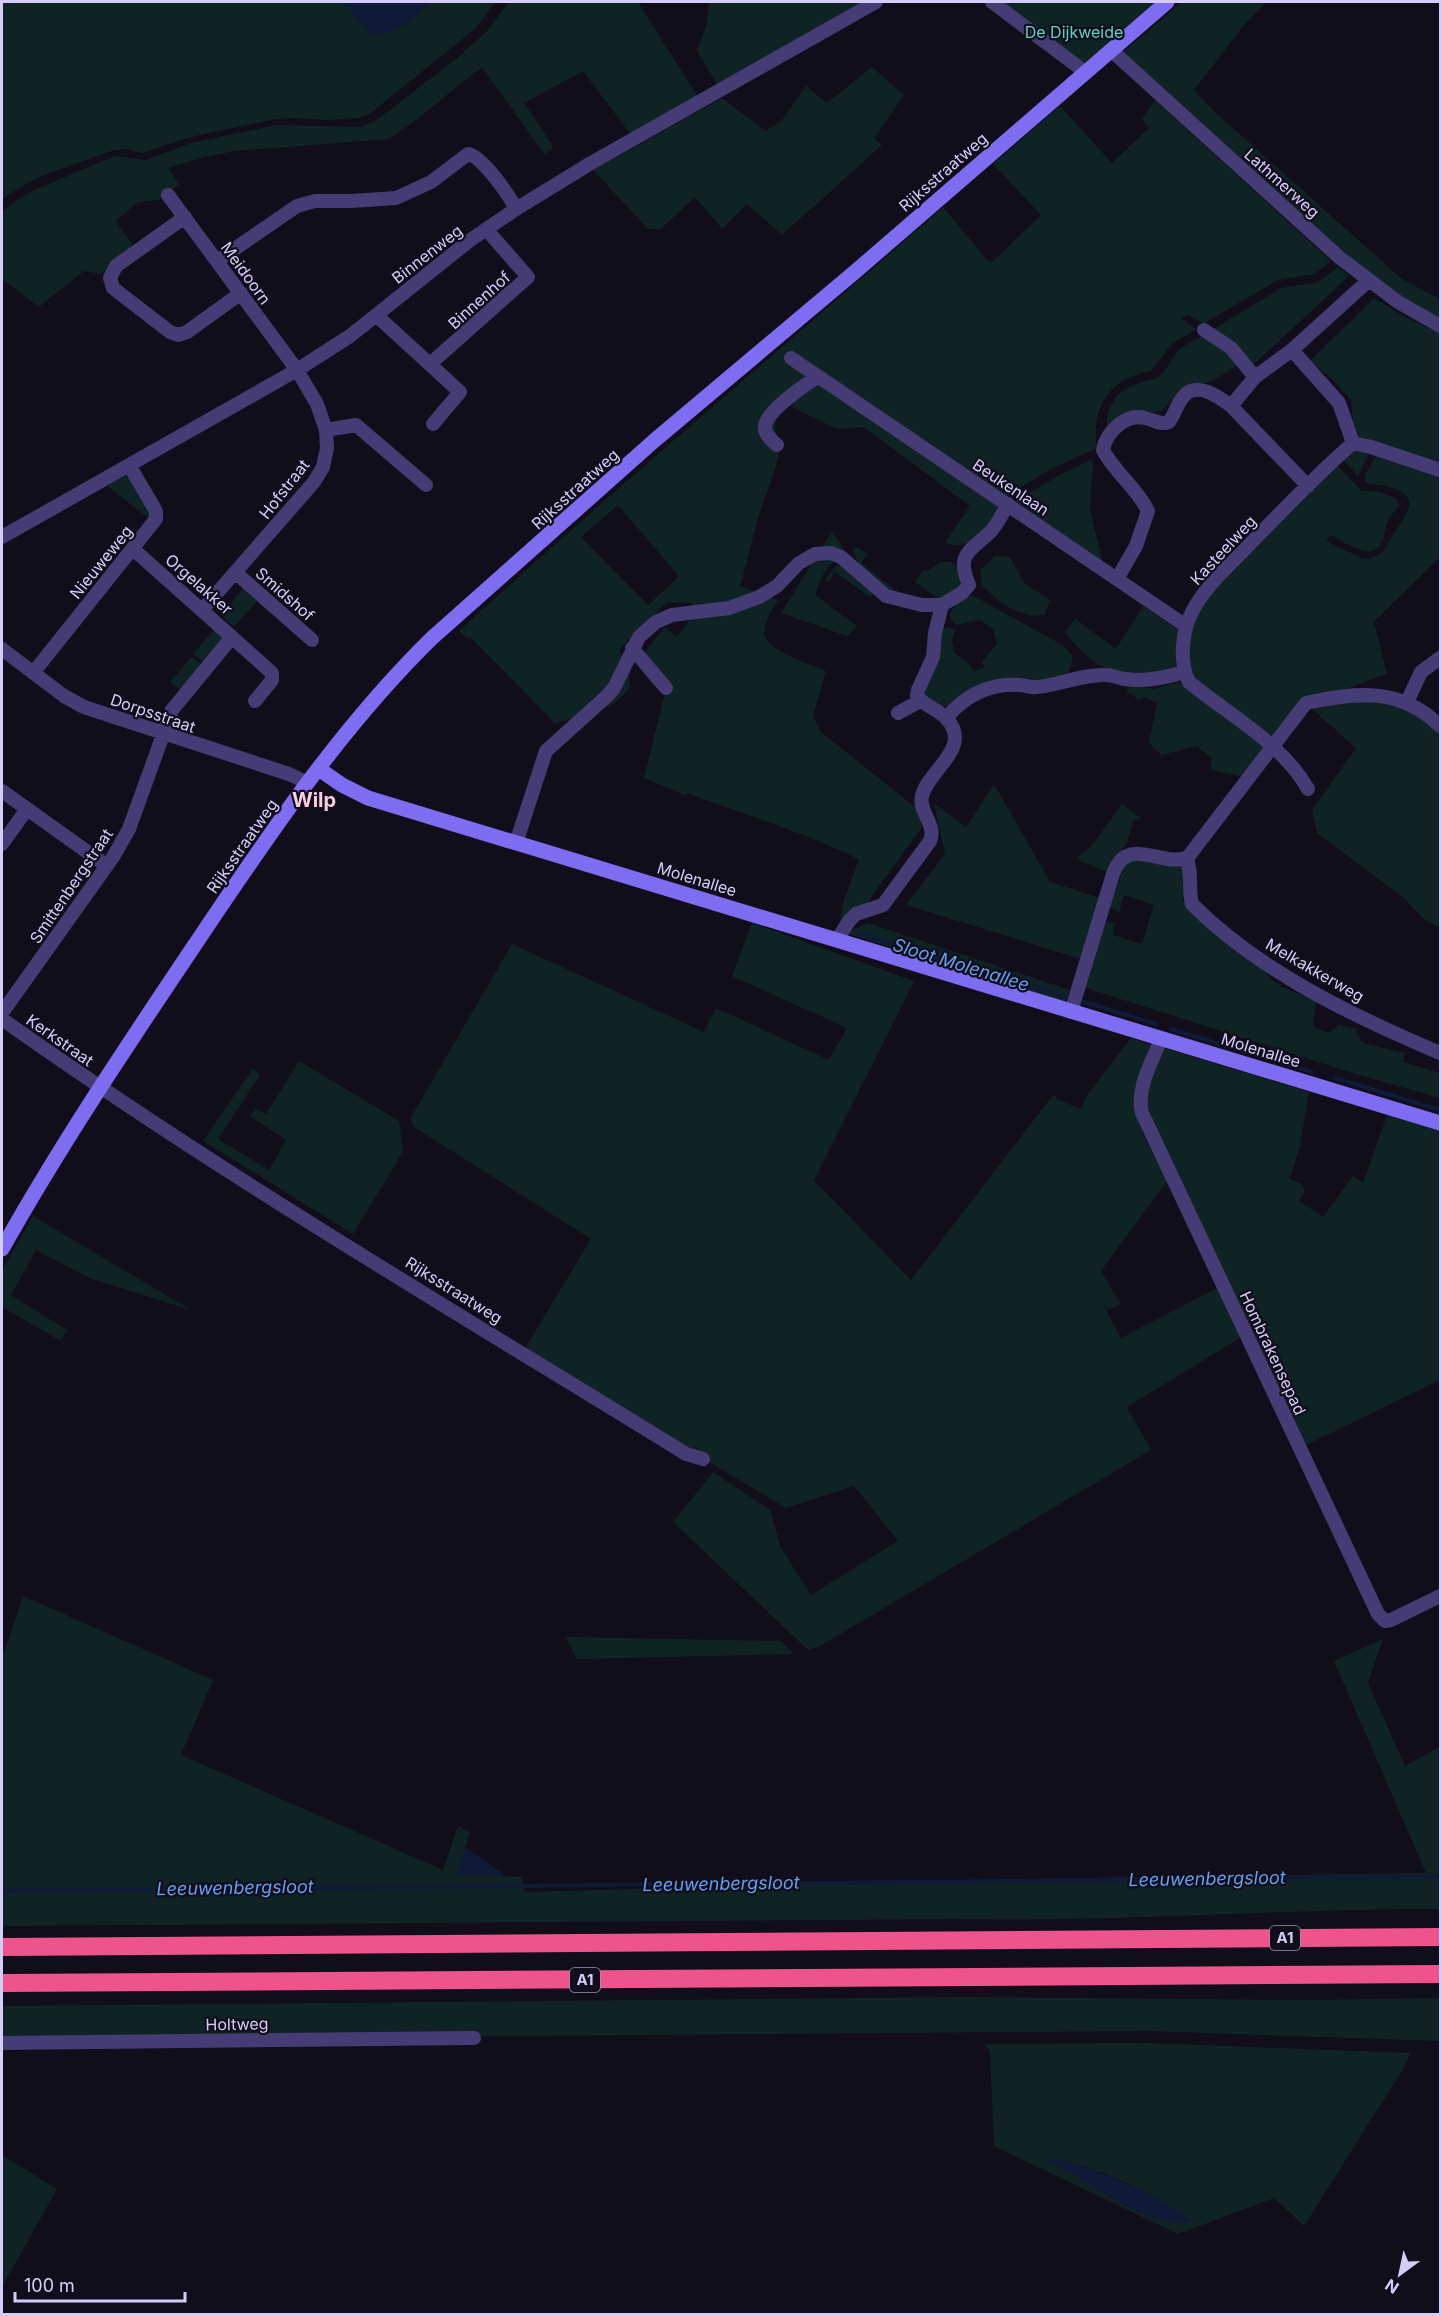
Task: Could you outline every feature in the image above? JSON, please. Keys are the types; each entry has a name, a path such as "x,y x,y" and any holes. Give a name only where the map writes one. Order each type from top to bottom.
{"highway":[{"name":"A1","path":"2,1947 1440,1937"},
{"name":"A1","path":"2,1983 1440,1974"}],"main road":[{"name":"Rijksstraatweg","path":"2,1249 99,1088 243,874 308,783 362,714 432,639 655,440 856,271 1167,2"},
{"name":"Molenallee","path":"319,769 342,785 368,798 1440,1123"}],"street":[{"name":"Binnenweg","path":"2,537 297,370 350,336 486,229 516,209 591,163 876,2"},
{"path":"992,2 1085,72"},
{"name":"Lathmerweg","path":"1111,50 1368,281 1415,313 1440,326"},
{"path":"217,261 297,206 315,201 396,198 425,185 468,154 476,156 508,194 516,209"},
{"name":"Meidoorn","path":"168,195 297,370"},
{"path":"184,216 116,267 110,278 113,288 170,332 178,335 187,332 241,293"},
{"name":"Binnenhof","path":"430,364 528,277 486,229"},
{"path":"1231,406 1255,377 1292,350 1368,281"},
{"path":"376,315 460,392 433,424"},
{"path":"1204,330 1231,348 1255,377"},
{"path":"1292,350 1339,402 1353,443 1440,470"},
{"name":"Beukenlaan","path":"791,358 1186,627"},
{"name":"Hofstraat","path":"203,609 314,482 325,459 326,430 317,404 297,370"},
{"path":"777,445 766,433 767,419 817,376"},
{"path":"1117,579 1136,546 1148,511 1140,497 1118,474 1103,450 1105,438 1126,420 1144,417 1156,423 1169,422 1184,395 1189,392 1205,391 1231,406 1308,486"},
{"path":"326,430 356,425 426,485"},
{"name":"Kasteelweg","path":"1184,672 1186,627 1194,608 1214,580 1353,443"},
{"name":"Nieuweweg","path":"33,673 153,524 156,515 129,465"},
{"path":"516,843 546,751 614,688 632,648 643,633 664,618 729,608 759,597 777,586 799,563 815,554 831,553 841,557 882,600 942,605 962,593 969,585 963,560 966,552 991,531 1008,504"},
{"name":"Orgelakker","path":"133,549 232,637 176,705 162,734"},
{"name":"Smidshof","path":"236,573 312,640"},
{"path":"912,603 928,615 935,633"},
{"path":"837,940 856,914 883,905 930,841 932,830 922,802 922,794 942,766 956,737 955,730 946,718 920,701 917,696 933,657 935,633 942,605"},
{"path":"232,637 272,673 272,680 255,701"},
{"path":"632,648 666,688"},
{"name":"Dorpsstraat","path":"2,649 74,703 294,776 308,783"},
{"path":"1407,702 1421,672 1440,658"},
{"path":"946,718 957,705 974,693 999,686 1019,684 1036,687 1071,679 1107,675 1148,680 1184,672 1195,687 1272,747 1300,774 1308,789"},
{"path":"1071,1012 1118,864 1126,857 1139,854 1177,860 1188,856 1306,704 1367,695 1407,702 1428,714 1440,726"},
{"path":"898,713 920,701"},
{"name":"Smittenbergstraat","path":"2,1013 107,866 129,830 162,734"},
{"path":"2,791 107,866"},
{"path":"2,844 27,809"},
{"name":"Melkakkerweg","path":"1188,856 1192,904 1249,950 1301,986 1440,1053"},
{"name":"Kerkstraat","path":"2,1019 99,1088"},
{"name":"Hombrakensepad","path":"1161,1039 1142,1086 1140,1105 1142,1113 1378,1614 1385,1621 1391,1620 1440,1596"},
{"name":"Rijksstraatweg","path":"99,1088 686,1454 703,1459"},
{"name":"Holtweg","path":"2,2043 474,2038"}],"green space":[{"path":"2,2 343,2 372,34 381,34 397,29 431,2 495,2 476,28 368,115 359,118 327,120 276,119 190,137 143,153 127,149 114,150 41,177 2,200"},
{"path":"509,2 638,2 698,97 632,136 583,71 524,103 553,146 544,154 482,67 389,139 235,151 168,168 179,184 159,200 138,202 116,221 134,247 101,274 84,271 39,307 2,279 2,213 11,204 32,191 115,156 146,160 191,143 276,125 362,127 378,119 456,59 486,32"},
{"path":"709,2 865,2 718,86 697,51 707,23"},
{"name":"De Dijkweide","path":"986,2 1158,2 1074,72"},
{"path":"1182,2 1267,2 1244,25 1194,90 1216,113 1402,279 1440,299 1440,319 1378,283 1123,52"},
{"path":"872,67 904,95 874,139 882,145 782,235 747,204 722,229 695,197 661,229 648,229 592,169 722,98 766,131 782,120 806,86 827,103"},
{"path":"1155,100 1331,261 1315,274 1278,280 1203,324 1189,315 1181,318 1196,329 1172,344 1151,371 1124,380 1106,397 1100,407 1097,420 1097,448 1051,469 1007,496 793,352 784,361 1001,509 969,542 953,545 945,542 970,506 864,427 837,429 790,406 778,416 775,427 777,461 759,515 740,586 778,600 769,615 764,631 765,638 771,644 789,656 826,671 813,716 821,732 920,811 922,827 867,903 840,921 843,903 859,859 809,837 687,793 684,795 644,778 665,692 653,685 636,663 665,627 677,637 696,611 691,603 667,602 619,650 631,672 630,687 623,695 597,712 555,723 470,637 468,639 459,631 943,207 988,261 992,262 1041,215 993,164 1060,106 1112,163 1149,128 1142,119","holes":["618,505 678,577 648,605 581,537"]},
{"path":"1338,267 1349,276 1250,368 1212,330 1281,288 1318,282"},
{"path":"1374,298 1440,334 1440,466 1361,441 1353,423 1351,400 1332,379 1310,361"},
{"path":"1204,335 1225,349 1238,365 1213,381 1185,387 1162,411 1146,413 1107,429 1111,406 1124,390 1160,376 1180,349"},
{"path":"1358,450 1370,452 1358,476 1342,459"},
{"path":"1378,453 1440,474 1440,557 1374,622 1387,674 1343,690 1341,693 1311,697 1272,740 1191,680 1188,647 1192,620 1213,589 1336,464 1362,491 1388,495 1397,499 1399,506 1388,521 1379,547 1373,550 1359,550 1331,535 1326,541 1364,559 1382,553 1405,516 1409,500 1404,493 1391,487 1365,481 1365,475"},
{"path":"1093,459 1090,510 1103,564 1014,502 1056,477"},
{"path":"125,476 131,479 150,514 150,519 107,486"},
{"path":"832,531 849,558 833,562 822,576 815,595 857,626 847,636 781,613"},
{"path":"857,547 868,554 861,563 893,588 895,594 863,568 855,555 854,548"},
{"path":"995,556 1010,557 1024,583 1050,600 1045,615 1018,612 982,586 980,570"},
{"path":"939,562 951,562 962,570 961,582 957,590 940,600 915,582 923,570 928,571"},
{"path":"837,565 847,566 872,589 873,595 870,597 835,572 828,582 825,580"},
{"path":"243,588 257,601 234,627 221,615"},
{"path":"972,595 1064,646 1073,657 1068,674 1035,683 1015,681 951,706 934,706 923,695 941,630 948,627 955,630 952,640 954,653 968,663 974,671 984,668 982,661 997,644 993,629 980,620 956,625 951,620 949,614 954,607"},
{"path":"1143,606 1181,632 1175,668 1143,675 1131,675 1108,669 1079,650 1065,631 1076,619 1116,649"},
{"path":"216,627 225,636 205,663 193,654"},
{"path":"192,656 202,665 180,690 170,682"},
{"path":"1179,682 1266,749 1243,777 1211,770 1212,758 1197,746 1161,755 1149,743 1157,703 1144,697 1139,700 1126,691 1131,685 1154,689"},
{"path":"1368,701 1405,706 1440,732 1440,928 1425,920 1404,898 1317,833 1312,810 1356,748 1312,709 1327,703"},
{"path":"994,784 1050,882 1100,898 1081,959 906,905 945,854 934,803 966,827"},
{"path":"1122,804 1141,818 1133,821 1127,843 1116,858 1110,873 1080,861 1078,857 1093,844"},
{"path":"1134,859 1186,866 1191,888 1182,900 1227,941 1266,972 1272,980 1282,987 1316,1001 1313,1025 1315,1028 1329,1033 1339,1025 1355,1028 1361,1041 1366,1044 1405,1053 1403,1062 1440,1073 1440,1098 1359,1075 1086,988 1105,921 1115,923 1113,935 1142,944 1154,905 1124,895 1119,912 1109,907 1124,867"},
{"path":"752,923 914,981 814,1180 911,1280 1053,1095 1056,1099 1081,1109 1087,1095 1131,1038 1150,1044 1136,1084 1134,1107 1141,1128 1167,1181 1101,1271 1121,1304 1108,1310 1102,1302 1121,1338 1217,1288 1240,1338 1127,1407 1151,1450 820,1646 808,1650 673,1522 713,1472 770,1510 781,1548 811,1595 898,1541 854,1486 786,1508 711,1463 688,1452 524,1350 591,1239 414,1127 410,1119 512,944 704,1032 716,1008 829,1060 847,1028 732,976"},
{"path":"868,923 1070,990 1065,1003 846,933"},
{"path":"1163,1048 1309,1092 1300,1146 1290,1179 1302,1184 1305,1191 1299,1201 1323,1217 1353,1176 1363,1183 1387,1115 1440,1131 1440,1380 1302,1447 1152,1125 1145,1098"},
{"path":"299,1061 399,1121 403,1152 353,1234 203,1141 253,1068 260,1075 218,1139 269,1170 286,1140 250,1116 256,1109 266,1114"},
{"path":"33,1216 191,1310 89,1278 36,1250 11,1295 67,1330 61,1341 2,1307 2,1270"},
{"path":"23,1596 213,1680 181,1755 443,1870 458,1826 470,1832 458,1874 522,1877 525,1892 957,1880 1426,1873 1334,1661 1383,1639 1368,1683 1405,1766 1440,1747 1440,1909 1014,1919 2,1926 2,1649 5,1650"},
{"path":"566,1637 781,1641 794,1654 577,1659"},
{"path":"965,1997 1308,2000 1440,1998 1440,2041 1148,2031 2,2040 2,2006"},
{"path":"1147,2043 1411,2053 1402,2071 1304,2226 1274,2198 1178,2234 994,2146 990,2051 984,2044","holes":["1059,2159 1103,2173 1137,2188 1160,2200 1190,2221 1172,2221 1155,2217 1121,2203 1049,2161"]},
{"path":"2,2155 57,2189 2,2287"}],"water":[{"path":"343,2 431,2 397,29 372,34"},
{"path":"465,1847 502,1873 504,1876 457,1874"},
{"path":"1059,2159 1098,2172 1137,2189 1190,2221 1173,2221 1138,2211 1105,2194 1059,2165 1047,2161"}],"waterway":[{"name":"Sloot Molenallee","path":"857,933 1066,997"},
{"name":"Sloot Molenallee","path":"1084,1002 1156,1024"},
{"name":"Sloot Molenallee","path":"1171,1029 1312,1072"},
{"name":"Sloot Molenallee","path":"1335,1078 1440,1110"},
{"name":"Leeuwenbergsloot","path":"2,1891 1440,1877"}],"district":[{"name":"Wilp","path":"314,800"}]}
